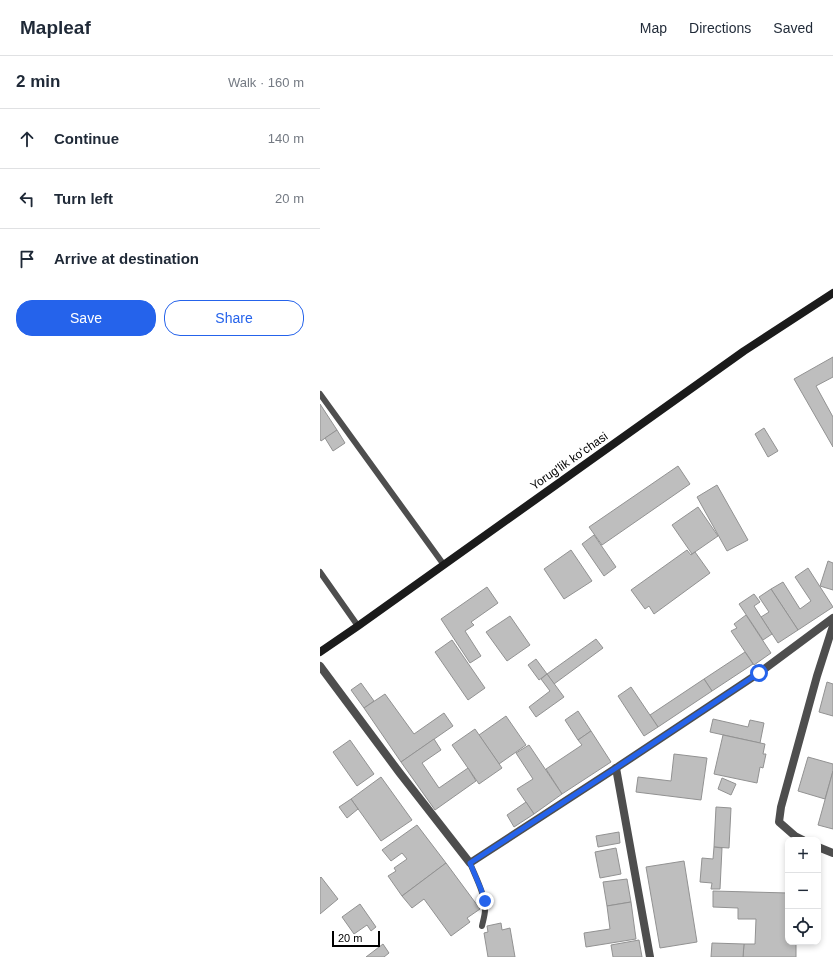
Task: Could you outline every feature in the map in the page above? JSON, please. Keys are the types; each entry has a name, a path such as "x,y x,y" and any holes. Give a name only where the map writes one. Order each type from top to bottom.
{"main road":[{"name":"Yorug'lik koʻchasi","path":"320,652 744,351 833,292"}],"street":[{"path":"320,666 399,772 470,863 759,673 833,618"},
{"path":"797,837 779,822 781,807 817,676 833,626"},
{"path":"616,768 650,957"},
{"path":"821,848 833,854"}],"lane":[{"path":"320,394 444,565"},
{"path":"320,572 358,626"},
{"path":"470,863 485,901 485,912 482,926"}],"building":[{"path":"833,357 833,377 816,386 833,417 833,447 794,379"},
{"path":"320,404 337,430 321,441 320,439"},
{"path":"764,428 778,451 768,457 755,434"},
{"path":"337,430 345,443 333,451 325,438"},
{"path":"678,466 690,484 602,545 589,527"},
{"path":"717,485 748,540 727,551 697,497"},
{"path":"698,507 718,536 692,554 672,525"},
{"path":"594,535 616,567 604,576 582,544"},
{"path":"571,550 592,581 564,599 544,569"},
{"path":"687,550 691,555 695,552 710,573 654,614 649,606 645,609 631,590"},
{"path":"828,561 833,563 833,590 820,586"},
{"path":"808,568 833,607 798,630 771,589 783,582 800,609 811,601 795,577"},
{"path":"487,587 498,603 471,622 474,625 465,631 481,656 470,663 441,619"},
{"path":"771,589 798,630 778,643 761,617 769,612 759,597"},
{"path":"754,594 760,602 754,606 772,634 763,640 739,604"},
{"path":"746,615 771,653 754,665 731,631 737,628 734,624"},
{"path":"510,616 530,645 507,661 486,632"},
{"path":"596,639 603,648 554,684 547,674"},
{"path":"452,640 485,688 468,700 435,652"},
{"path":"745,652 753,664 712,691 704,679"},
{"path":"536,659 547,674 539,680 528,665"},
{"path":"547,674 564,697 536,717 529,707 550,691 541,679"},
{"path":"704,679 712,691 658,727 650,715"},
{"path":"827,682 833,684 833,716 819,712"},
{"path":"361,683 374,701 364,708 351,690"},
{"path":"631,687 658,727 644,736 618,696"},
{"path":"385,694 414,734 444,713 453,726 401,762 364,708"},
{"path":"578,711 591,731 578,740 565,720"},
{"path":"506,716 526,745 499,764 479,735"},
{"path":"713,719 748,727 750,720 764,723 760,743 710,732"},
{"path":"475,729 502,768 479,784 452,745"},
{"path":"591,731 611,762 562,794 546,769 582,745 578,740"},
{"path":"723,735 765,744 763,754 766,754 763,768 760,767 757,783 714,774"},
{"path":"434,739 441,750 422,763 439,788 468,768 476,781 435,810 401,762"},
{"path":"350,740 374,774 357,786 333,752"},
{"path":"529,745 562,794 534,814 517,789 533,779 516,753"},
{"path":"674,754 707,758 701,800 636,792 638,777 671,781"},
{"path":"808,757 833,764 833,771 825,799 798,791"},
{"path":"833,771 833,829 818,825"},
{"path":"381,777 412,820 381,841 351,799"},
{"path":"722,778 736,784 731,795 718,789"},
{"path":"351,799 358,809 347,818 339,807"},
{"path":"526,802 534,814 514,827 507,815"},
{"path":"716,807 731,808 729,848 714,847"},
{"path":"417,825 446,863 402,896 388,876 396,871 394,868 407,859 402,853 391,861 382,850"},
{"path":"619,832 620,843 598,847 596,836"},
{"path":"714,847 722,848 720,889 711,889 712,883 700,882 702,858 713,859"},
{"path":"616,848 621,874 600,878 595,852"},
{"path":"684,861 697,942 660,948 646,867"},
{"path":"446,863 480,909 467,918 470,922 451,936 424,899 412,908 402,896"},
{"path":"321,877 338,899 320,914 320,878"},
{"path":"627,879 631,902 607,906 603,882"},
{"path":"713,891 785,893 785,945 796,945 796,957 743,957 744,944 755,944 756,919 738,919 738,908 713,907"},
{"path":"631,902 636,939 586,947 584,933 610,929 607,906"},
{"path":"360,904 376,927 371,931 367,925 354,934 342,917"},
{"path":"501,923 502,930 510,928 515,957 488,957 484,933 488,932 487,926"},
{"path":"639,940 642,957 613,957 611,945"},
{"path":"712,943 744,944 743,957 711,957"},
{"path":"383,944 389,953 384,957 366,957"}],"route":[{"path":"485,901 470,863 759,673"}]}
